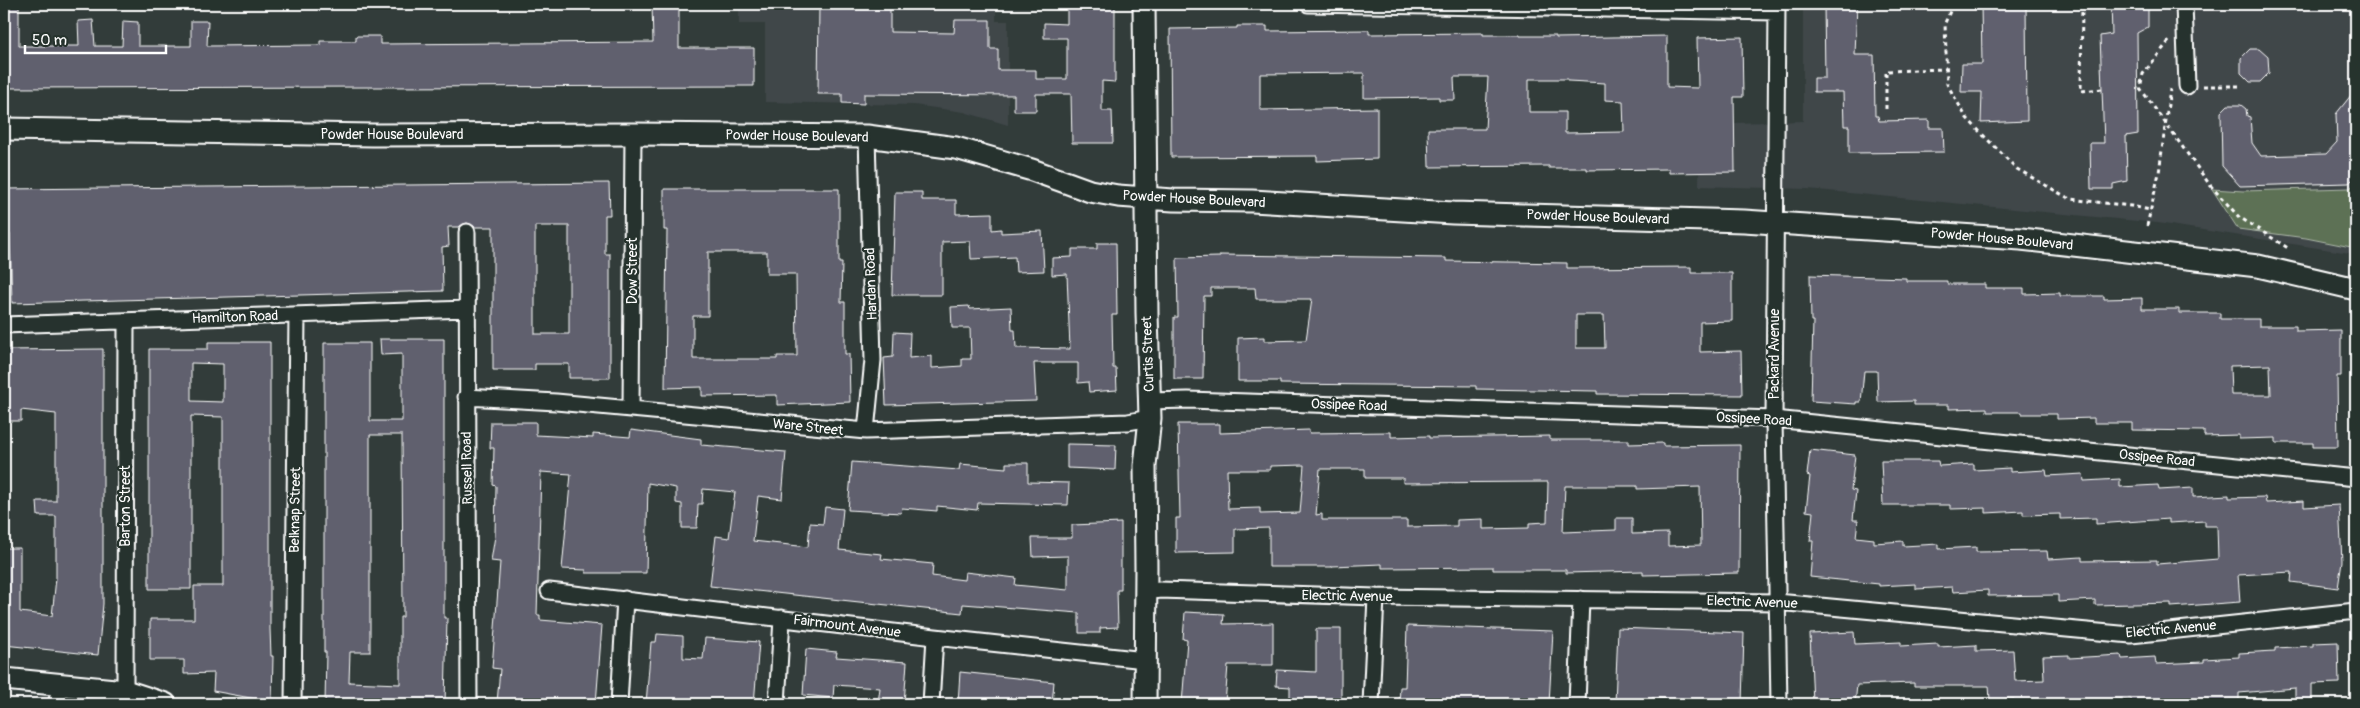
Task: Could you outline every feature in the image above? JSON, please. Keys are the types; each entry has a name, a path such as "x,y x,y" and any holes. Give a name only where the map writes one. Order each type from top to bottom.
{"main road":[{"name":"Curtis Street","path":"1144,4 1150,409 1145,466 1145,704"},
{"name":"Powder House Boulevard","path":"4,130 367,135 633,134 867,136 956,148 1032,170 1090,191 1147,198 1252,201 1453,213 1775,223 2031,240 2258,266 2356,289"},
{"path":"4,679 58,695 125,691 165,704"}],"street":[{"path":"1308,4 1777,8"},
{"path":"2184,4 2187,86"},
{"name":"Packard Avenue","path":"1777,8 1774,419 1779,704"},
{"name":"Dow Street","path":"632,409 633,134"},
{"name":"Hardan Road","path":"866,431 873,360 867,136"},
{"name":"Russell Road","path":"467,232 466,397 469,704"},
{"name":"Hamilton Road","path":"4,325 466,309"},
{"name":"Belknap Street","path":"293,704 297,315"},
{"name":"Barton Street","path":"125,691 126,321"},
{"name":"Ware Street","path":"466,397 556,402 866,431 1128,422 1150,409"},
{"name":"Ossipee Road","path":"1150,409 1188,400 1774,419 2356,478"},
{"name":"Electric Avenue","path":"1146,592 1160,590 1376,597 1777,602 2131,635 2356,611"},
{"name":"Fairmount Avenue","path":"550,591 1145,660"},
{"path":"1371,704 1376,597"},
{"path":"1577,704 1581,599"},
{"path":"619,704 626,600"},
{"path":"777,704 782,618"},
{"path":"932,704 935,637"}],"path":[{"path":"1953,4 1945,22 1946,84 1966,117 2017,169 2070,199 2150,210"},
{"path":"2082,4 2081,91 2103,88"},
{"path":"2170,38 2143,74 2139,85 2210,185 2239,217 2288,248"},
{"path":"1886,109 1886,71 1946,69"},
{"path":"2147,226 2166,125 2170,86 2241,86"}],"shaded area":[{"path":"739,4 996,4 996,21 1008,21 1008,125 964,112 914,105 765,102 765,24 739,24"},
{"path":"1803,4 2356,4 2356,254 2158,223 1808,189 1699,186 1700,124 1803,121"}],"green space":[{"path":"2356,183 2356,248 2306,238 2238,229 2212,189 2243,191 2350,188"}],"building":[{"path":"4,4 19,4 19,46 79,46 78,21 93,20 95,46 122,46 123,21 138,22 138,46 191,46 191,21 208,21 207,46 320,45 320,41 356,41 356,36 380,36 380,44 653,42 652,5 679,5 679,48 754,48 754,86 4,88"},
{"path":"819,4 890,4 890,32 954,33 955,20 990,20 990,49 998,49 998,70 1036,70 1036,79 1067,79 1067,38 1044,38 1044,23 1067,24 1067,5 1115,5 1115,82 1102,81 1102,111 1112,111 1113,143 1072,143 1071,94 1036,94 1036,111 1014,111 1014,95 864,94 864,104 842,103 842,94 818,94"},
{"path":"1824,4 1857,4 1855,55 1874,55 1875,116 1878,116 1879,121 1929,120 1929,128 1943,128 1944,152 1849,153 1849,126 1844,126 1843,92 1814,92 1814,78 1825,78"},
{"path":"1981,4 2026,4 2027,121 1981,123 1982,92 1961,92 1962,64 1982,64"},
{"path":"2111,4 2148,4 2148,27 2137,33 2138,134 2126,136 2127,181 2113,184 2113,189 2091,189 2090,143 2104,143 2100,36 2112,34"},
{"path":"1237,26 1267,26 1267,31 1369,30 1369,34 1483,33 1483,35 1556,36 1556,38 1667,36 1667,87 1698,88 1697,38 1742,37 1743,97 1734,97 1735,172 1669,173 1669,169 1587,170 1587,168 1549,168 1549,166 1429,167 1428,129 1485,129 1488,77 1454,77 1455,100 1439,100 1439,97 1364,98 1364,73 1260,74 1260,110 1377,108 1377,159 1317,161 1317,156 1171,157 1170,29 1237,28","holes":["1529,79 1568,79 1568,81 1605,83 1605,100 1623,101 1624,132 1565,133 1565,112 1529,112"]},
{"path":"2250,49 2259,49 2268,57 2269,73 2260,82 2250,82 2241,73 2241,58"},
{"path":"2356,89 2356,176 2349,183 2240,186 2222,166 2221,112 2228,105 2241,105 2246,109 2247,116 2250,117 2252,143 2261,156 2326,154 2337,142 2336,114"},
{"path":"609,183 610,215 605,215 605,254 610,254 610,378 569,378 569,364 535,364 535,370 493,370 493,227 475,227 467,223 459,227 448,227 449,246 442,247 443,291 12,303 10,234 4,234 4,189","holes":["535,226 569,226 569,334 535,334"]},
{"path":"664,189 839,189 839,263 842,263 841,302 845,302 845,354 849,354 850,402 777,405 777,395 702,396 702,387 665,388 667,230 664,230","holes":["708,252 767,252 767,274 796,274 797,356 777,356 777,359 693,359 693,316 708,316"]},
{"path":"895,192 922,192 922,200 956,200 956,214 992,213 992,230 1001,229 1001,233 1042,231 1044,271 1016,272 1015,257 971,259 970,241 942,242 942,295 892,295"},
{"path":"1097,243 1116,243 1117,315 1112,315 1113,368 1116,368 1117,390 1089,392 1088,382 1078,383 1078,363 1034,363 1036,401 886,405 884,358 893,357 894,332 910,333 909,358 932,356 932,368 962,366 962,359 971,359 970,328 952,328 951,307 969,306 970,309 1011,307 1012,330 1015,330 1016,348 1070,349 1067,274 1052,275 1052,258 1072,257 1072,249 1097,249"},
{"path":"1220,255 1446,258 1446,261 1567,263 1567,268 1691,267 1691,273 1732,273 1732,321 1700,322 1700,352 1741,351 1742,395 1597,394 1597,391 1476,389 1476,386 1280,384 1280,381 1238,381 1238,338 1264,337 1264,341 1306,340 1312,299 1256,299 1255,288 1211,288 1211,296 1204,296 1203,379 1174,379 1174,317 1178,317 1177,258 1220,257","holes":["1576,315 1604,315 1605,348 1576,348"]},
{"path":"1810,275 1906,278 1906,281 1947,281 1947,284 1985,284 1985,288 2024,288 2024,294 2060,293 2060,296 2104,296 2104,299 2142,298 2142,309 2179,309 2179,313 2220,313 2220,319 2259,319 2259,326 2296,326 2296,331 2341,330 2341,376 2337,376 2338,447 2313,447 2313,443 2276,443 2276,438 2239,439 2239,435 2204,436 2204,431 2132,430 2132,423 2094,423 2094,418 2057,419 2057,414 1987,412 1987,408 1949,409 1949,405 1914,405 1914,401 1878,402 1877,371 1864,371 1861,402 1856,402 1856,404 1811,401 1813,321 1811,321","holes":["2270,365 2271,395 2231,395 2230,366"]},
{"path":"380,339 444,339 444,618 447,618 445,704 325,704 324,343 370,343 370,421 402,421 402,354 381,355","holes":["370,435 402,435 403,617 400,617 400,684 349,682 350,652 370,652"]},
{"path":"208,342 270,342 270,629 271,656 273,656 272,702 213,691 214,673 184,674 184,660 150,660 150,619 194,619 194,586 223,586 223,417 191,416 191,589 149,589 149,349 208,349","holes":["191,363 223,364 223,402 191,401"]},
{"path":"103,349 103,604 98,655 4,645 4,548 20,548 20,612 52,616 56,578 56,516 38,516 37,501 56,501 56,414 21,410 21,421 5,421 4,350"},
{"path":"491,422 536,422 536,435 593,438 593,434 630,437 631,430 701,439 701,445 786,452 782,499 758,496 753,541 808,547 810,523 823,524 825,507 843,509 839,550 882,554 881,559 933,564 932,576 964,580 965,572 1016,578 1015,585 1068,590 1068,556 1033,557 1032,538 1072,538 1072,525 1121,523 1121,590 1117,590 1118,627 1100,628 1100,633 1079,633 1079,613 963,604 962,613 710,586 716,536 729,538 735,492 703,489 702,504 698,504 697,528 682,528 682,504 676,503 676,488 648,483 646,573 586,573 586,570 562,569 571,474 541,472 537,615 540,615 540,620 602,625 596,704 497,703 500,669 492,668 500,562 491,561 495,536 496,486 493,485 494,448 490,448"},
{"path":"1178,424 1220,424 1220,433 1309,430 1309,433 1391,432 1391,437 1550,436 1550,440 1629,440 1629,444 1663,443 1663,446 1740,445 1739,573 1643,575 1643,571 1566,573 1566,570 1493,570 1493,567 1382,568 1382,564 1332,567 1269,567 1269,528 1235,529 1235,552 1176,553 1176,518 1180,518","holes":["1304,465 1300,513 1260,514 1260,508 1228,509 1227,470 1270,470 1270,466","1320,469 1365,469 1365,478 1403,478 1403,483 1548,482 1547,522 1529,523 1529,528 1483,529 1483,519 1457,520 1457,526 1407,527 1407,520 1322,520 1322,514 1316,515","1565,486 1637,486 1637,489 1700,487 1701,545 1668,546 1668,533 1632,534 1632,518 1616,518 1616,530 1563,532"]},
{"path":"1067,444 1116,445 1115,470 1067,468"},
{"path":"1810,450 1855,455 1851,490 1856,491 1853,520 1858,520 1856,537 1874,539 1874,543 1903,541 1903,546 1939,544 1939,549 1976,547 1976,552 2047,551 2048,559 2082,557 2082,561 2157,560 2157,564 2218,559 2217,526 2205,526 2205,521 2169,523 2169,519 2096,524 2096,518 2060,519 2060,514 2023,515 2023,511 1986,513 1986,508 1950,509 1950,505 1883,505 1881,461 1938,461 1939,466 1974,464 1974,470 2010,468 2010,472 2046,470 2047,476 2083,474 2084,481 2120,479 2120,487 2158,485 2159,490 2193,488 2193,497 2229,495 2229,498 2265,497 2266,503 2304,501 2304,507 2339,505 2342,561 2338,588 2291,582 2292,572 2238,575 2240,602 2171,607 2171,603 2095,605 2095,600 2058,602 2058,595 1988,596 1988,590 1953,592 1952,587 1916,589 1916,584 1879,586 1879,584 1810,577 1813,541 1810,541 1813,512 1806,511 1810,476 1807,475"},
{"path":"852,462 959,470 960,464 1006,468 1006,463 1028,463 1028,482 1069,483 1068,505 978,503 977,510 937,506 937,511 902,508 901,513 848,510"},
{"path":"1185,612 1224,614 1223,624 1273,623 1273,665 1228,665 1225,704 1182,704 1187,640 1183,639"},
{"path":"1407,626 1553,631 1549,704 1399,704 1400,687 1405,687"},
{"path":"1618,628 1744,633 1742,704 1700,704 1700,700 1652,698 1652,704 1615,704"},
{"path":"1316,629 1341,629 1341,704 1290,704 1290,687 1276,686 1277,670 1316,672"},
{"path":"1854,632 1855,644 1901,642 1901,646 1938,644 1938,647 1976,645 1976,651 2013,650 2015,681 2044,680 2043,656 2069,655 2069,658 2121,655 2122,659 2155,657 2156,664 2204,662 2204,659 2239,657 2239,653 2275,651 2275,648 2313,646 2313,643 2338,642 2339,683 2312,684 2312,704 2295,704 2295,688 2239,693 2239,704 2132,704 2131,699 2092,701 2092,704 2014,704 2014,699 1990,700 1989,686 1914,686 1914,683 1857,685 1855,704 1813,704 1810,634"},
{"path":"657,634 683,636 683,658 703,659 705,638 759,642 754,704 646,704 651,642 656,642"},
{"path":"806,649 837,652 836,657 907,662 904,704 878,703 880,688 834,685 833,698 803,695"},
{"path":"960,672 1054,682 1052,704 958,704"}]}
